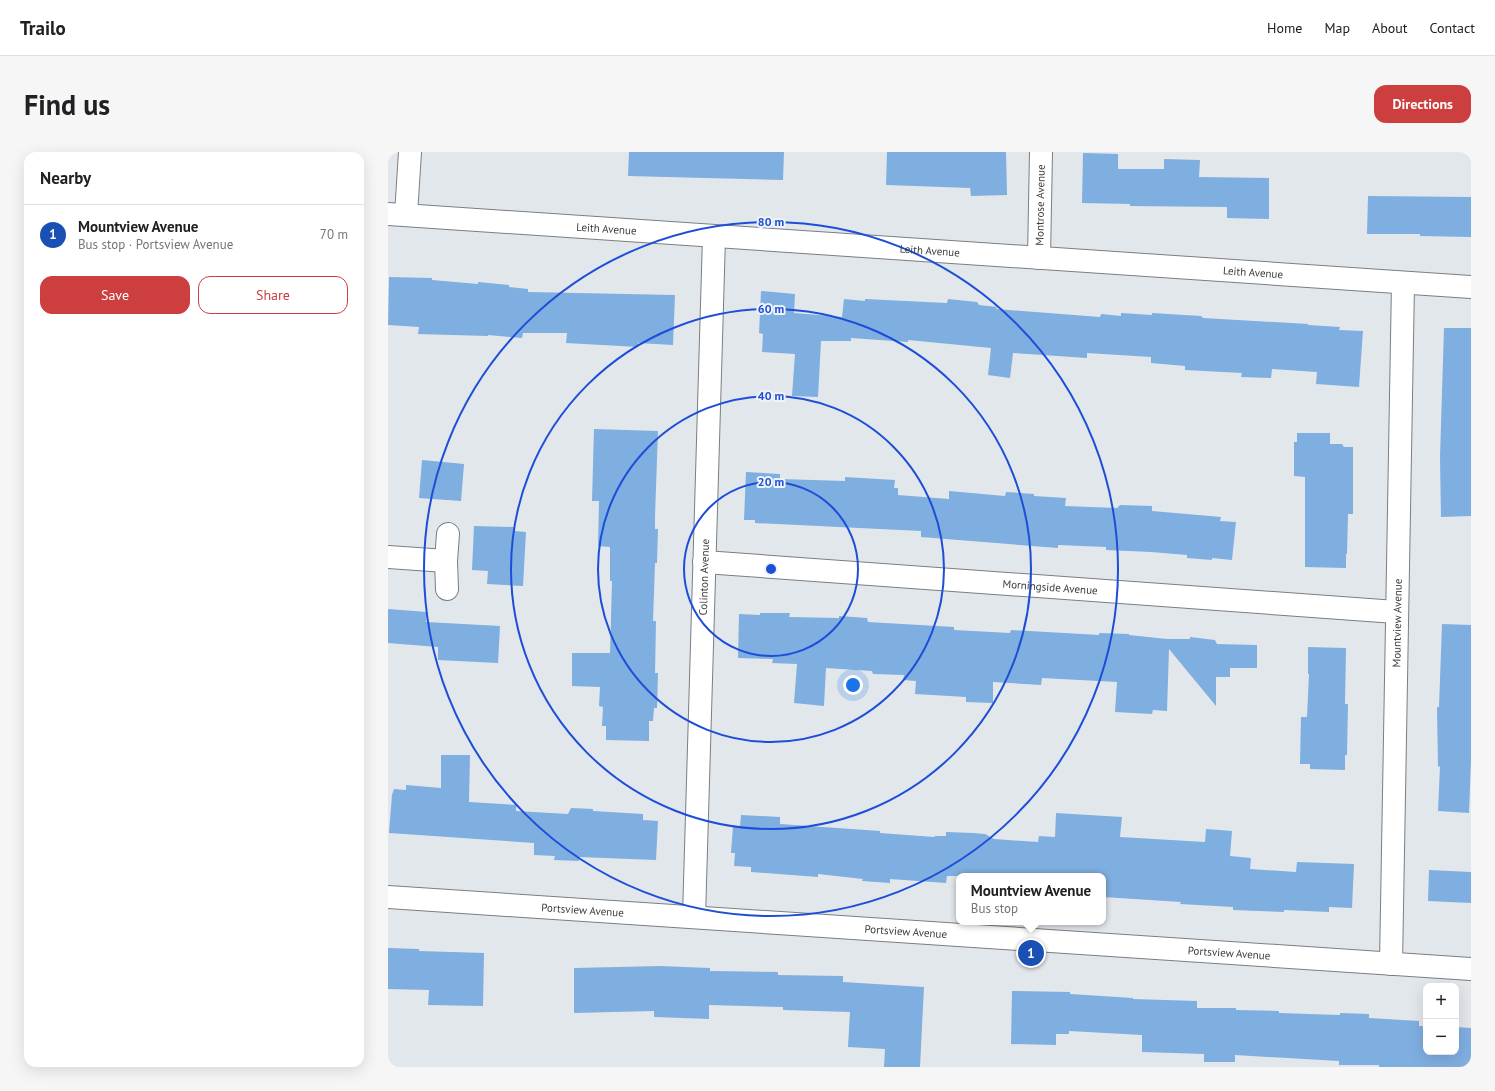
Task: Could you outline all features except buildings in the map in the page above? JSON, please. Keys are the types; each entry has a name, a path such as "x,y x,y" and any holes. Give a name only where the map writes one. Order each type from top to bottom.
{"street":[{"path":"397,215 410,152"},
{"name":"Montrose Avenue","path":"1039,258 1041,152"},
{"name":"Leith Avenue","path":"397,215 1403,283 1471,286"},
{"name":"Colinton Avenue","path":"694,916 714,237"},
{"name":"Mountview Avenue","path":"1391,964 1396,612 1403,283"},
{"path":"446,589 448,534"},
{"path":"388,557 446,560"},
{"name":"Morningside Avenue","path":"704,562 1396,612"},
{"name":"Portsview Avenue","path":"388,897 694,916 1471,969"}],"place":[{"name":"Mountview Avenue","path":"1031,953"}]}
